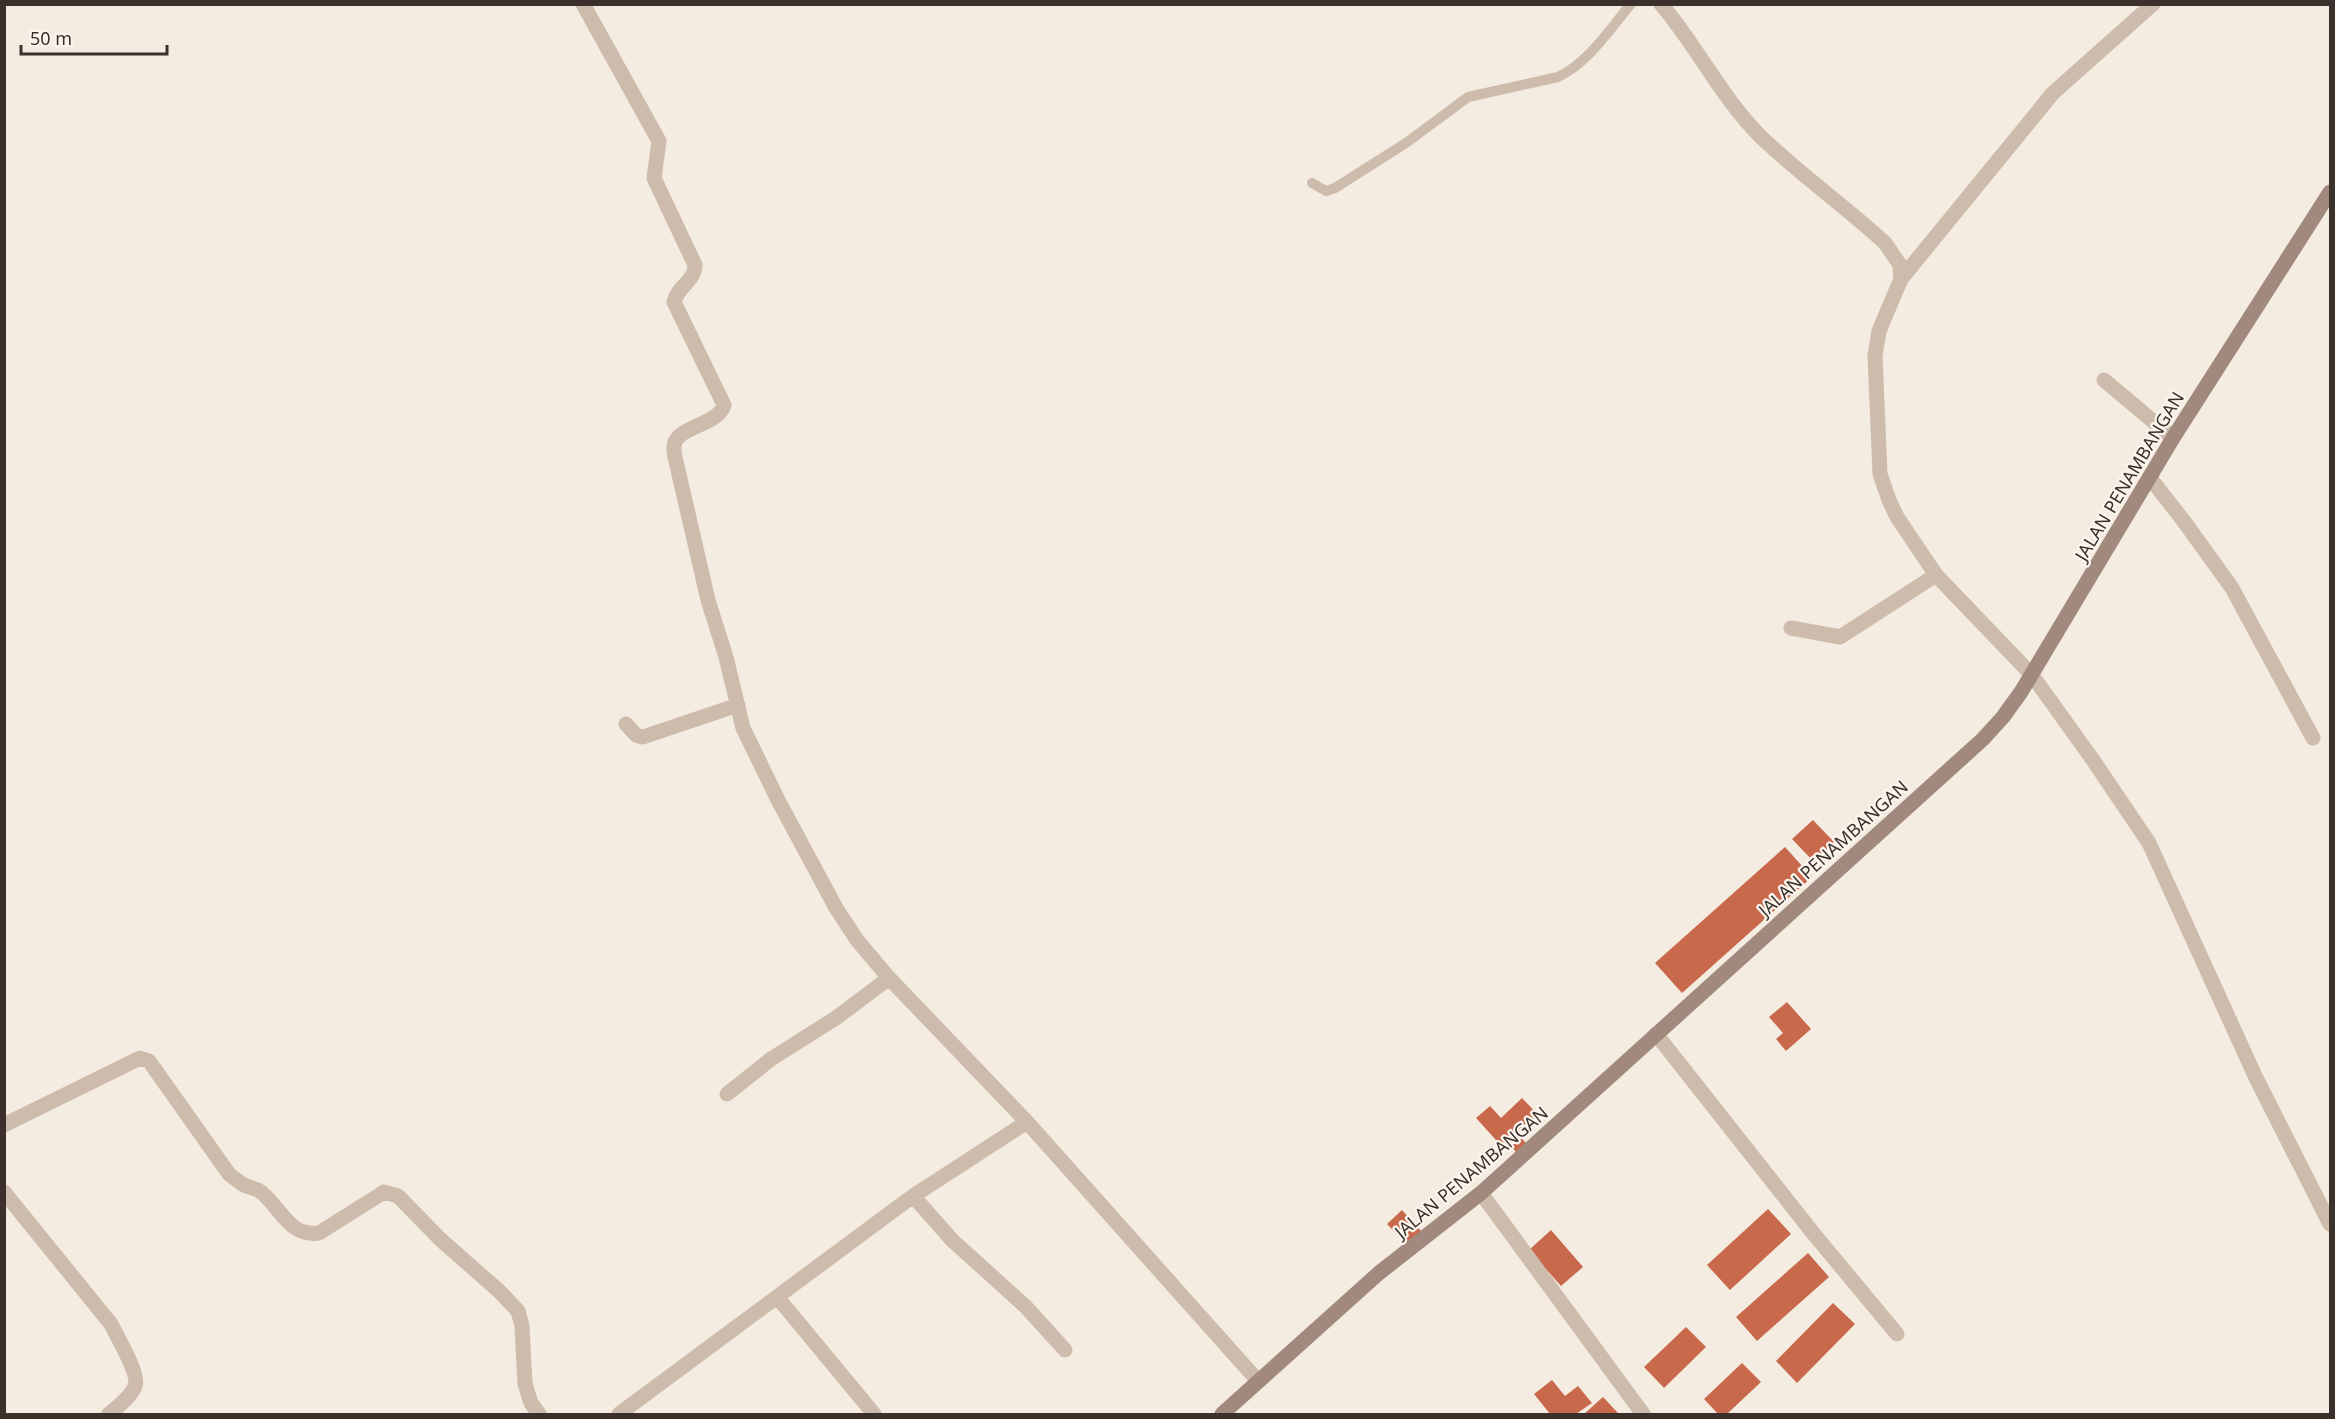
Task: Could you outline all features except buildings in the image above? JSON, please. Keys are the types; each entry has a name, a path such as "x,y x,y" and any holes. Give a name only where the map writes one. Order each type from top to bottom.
{"street":[{"path":"583,4 659,141 654,178 695,266 693,275 677,294 674,302 724,409 677,439 674,448 708,600 726,657 743,728 778,800 836,908 857,940 889,978 1027,1122 1258,1381"},
{"path":"1661,4 1681,28 1735,108 1761,136 1885,243 1900,265 1901,279"},
{"path":"2153,4 2053,93 1901,279 1879,331 1875,356 1880,474 1897,517 1936,575 2031,675 2093,760 2149,843 2256,1078 2331,1224"},
{"name":"JALAN PENAMBANGAN","path":"1222,1414 1379,1274 1481,1193 1983,740 2012,706 2173,438 2331,192"},
{"path":"2104,380 2173,438"},
{"path":"2150,478 2232,588 2313,738"},
{"path":"1791,627 1840,636 1936,575"},
{"path":"626,724 636,735 643,737 738,705"},
{"path":"727,1094 771,1059 836,1018 889,978"},
{"path":"1656,1034 1813,1233 1897,1334"},
{"path":"4,1125 140,1058 149,1061 229,1174 245,1186 257,1189 293,1227 307,1235 319,1233 384,1192 398,1196 433,1232 499,1290 518,1311 522,1326 525,1384 531,1403 539,1414"},
{"path":"619,1414 913,1196 1027,1122"},
{"path":"4,1192 111,1324 123,1348 136,1378 135,1386 109,1414"},
{"path":"1481,1193 1643,1414"},
{"path":"913,1196 952,1240 1026,1307 1065,1350"},
{"path":"778,1298 874,1414"}],"lane":[{"path":"1312,183 1326,191 1335,188 1406,143 1468,97 1558,77 1567,72 1584,59 1631,4"}]}
